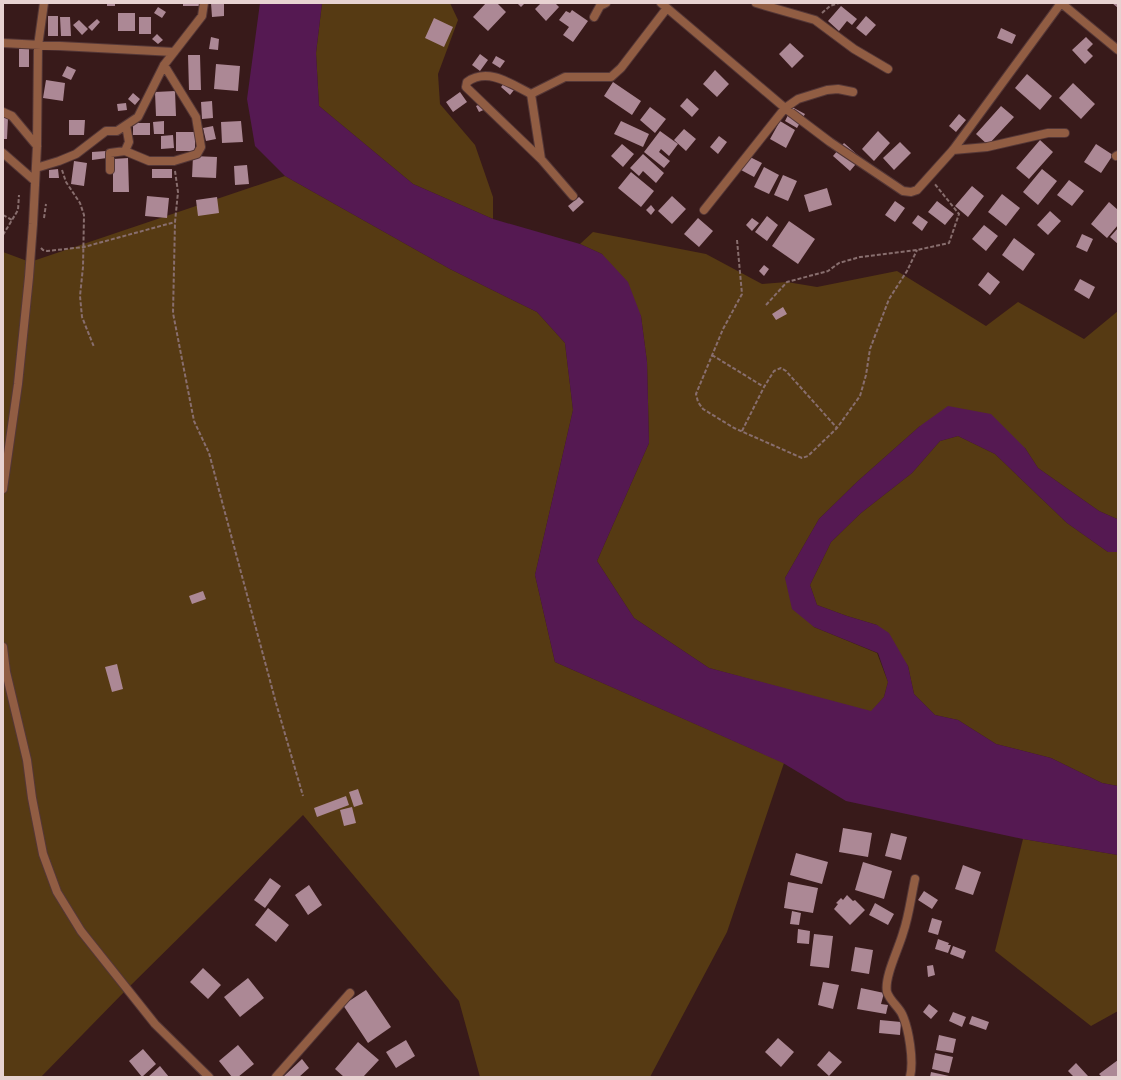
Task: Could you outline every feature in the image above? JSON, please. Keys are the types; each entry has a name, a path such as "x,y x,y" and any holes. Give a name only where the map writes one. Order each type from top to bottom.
{"street":[{"path":"3,489 18,384 29,277 37,146 38,46 44,3"},
{"path":"36,168 76,154 106,132 117,131 138,116 164,65 202,16 204,3"},
{"path":"594,17 600,6 606,3"},
{"path":"756,3 815,20 854,49 888,69"},
{"path":"530,94 565,77 611,78 621,68 664,6 785,108 830,142 903,191 911,192 917,190 953,150 1061,3 1118,50"},
{"path":"3,43 174,52"},
{"path":"110,170 110,153 125,151 150,161 174,161 197,154 201,146 196,117 164,65"},
{"path":"530,94 501,79 485,75 470,79 467,82 466,87 540,159 573,196"},
{"path":"704,210 785,108 798,98 827,90 853,92"},
{"path":"530,94 540,159"},
{"path":"3,112 12,116 37,146"},
{"path":"125,151 129,142 126,125"},
{"path":"953,150 987,147 1048,133 1065,133"},
{"path":"3,153 35,181"},
{"path":"3,647 6,672 27,760 32,798 43,854 57,892 81,931 155,1024 209,1077"},
{"path":"910,1077 912,1060 906,1025 902,1013 893,1004 887,991 889,971 904,932 915,879"},
{"path":"276,1077 350,993"}],"path":[{"path":"815,20 830,6 839,3"},
{"path":"59,161 66,182 80,203 84,215 84,247 80,296 82,317 94,347"},
{"path":"174,161 178,192 175,222 173,313 194,421 209,453 276,703 303,796"},
{"path":"766,305 787,282 828,271 839,263 860,257 917,250 949,243 959,214 929,176"},
{"path":"3,235 18,210 19,195"},
{"path":"44,218 46,204"},
{"path":"3,215 12,220"},
{"path":"41,247 43,250 47,251 84,247 175,222"},
{"path":"737,240 742,294 723,329 696,394 698,402 703,409 734,428 802,458 808,456 837,428 860,396 866,375 870,349 889,300 907,271 917,250"},
{"path":"712,355 764,386"},
{"path":"742,431 764,386 774,371 781,368 786,370 837,428"}],"shaded area":[{"path":"260,3 322,3 316,53 319,106 413,184 493,219 580,244 602,254 628,282 641,316 647,362 649,443 597,561 634,618 709,668 871,711 884,697 888,682 878,653 814,627 792,609 785,578 819,519 858,481 920,426 948,406 991,414 1025,448 1038,468 1099,511 1117,519 1118,517 1118,552 1108,552 1067,523 995,454 958,436 940,441 912,473 861,513 831,542 810,585 817,605 877,625 889,633 908,666 914,694 935,715 958,720 996,744 1051,758 1102,783 1118,786 1118,855 1023,839 846,801 783,763 555,662 535,575 573,410 565,343 537,312 450,269 285,176 255,146 247,99"},
{"path":"322,3 450,3 458,20 438,74 440,104 475,145 493,197 493,219 413,184 319,106 316,53"},
{"path":"285,176 450,269 537,312 565,343 573,410 535,575 555,662 784,763 727,932 650,1077 480,1077 459,1001 303,815 127,989 41,1077 3,1077 3,252 30,262"},
{"path":"593,232 706,254 762,284 787,282 817,287 897,271 986,326 1018,302 1084,339 1118,311 1117,519 1099,511 1038,468 1025,448 920,426 858,481 819,519 785,578 814,627 877,653 888,682 884,697 871,712 709,668 634,618 597,561 649,443 647,362 641,316 602,254 580,244"},
{"path":"958,436 995,454 1067,523 1108,552 1118,552 1118,786 1102,783 1051,758 996,744 958,720 935,715 914,694 908,666 877,625 817,605 810,585 831,542 861,513 912,473 940,441"},
{"path":"1023,839 1118,855 1118,1011 1091,1026 995,951"}],"building":[{"path":"107,3 115,3 115,6 107,6"},
{"path":"183,3 202,3 202,6 183,6"},
{"path":"211,3 224,3 224,16 212,17"},
{"path":"486,3 497,3 506,12 488,31 473,17"},
{"path":"517,3 525,3 521,7"},
{"path":"541,3 555,3 559,7 546,21 535,9"},
{"path":"1112,3 1118,3 1118,8"},
{"path":"841,6 857,19 852,25 847,21 839,31 828,21"},
{"path":"158,7 166,12 162,18 154,13"},
{"path":"572,10 588,21 573,42 563,35 569,27 559,20 566,11 570,13"},
{"path":"118,13 135,13 135,31 118,31"},
{"path":"48,16 58,16 58,36 48,36"},
{"path":"866,16 876,25 866,36 856,28"},
{"path":"60,17 70,17 71,36 61,36"},
{"path":"139,17 151,17 151,34 139,34"},
{"path":"434,18 453,27 444,47 425,38"},
{"path":"97,19 100,22 92,31 88,27"},
{"path":"79,20 88,29 82,35 73,25"},
{"path":"1001,28 1016,35 1012,44 997,38"},
{"path":"157,34 163,40 158,44 152,39"},
{"path":"211,37 219,39 218,50 209,49"},
{"path":"1086,37 1093,44 1087,50 1093,56 1085,64 1072,50"},
{"path":"790,43 804,56 792,68 779,54"},
{"path":"19,49 29,49 29,67 19,67"},
{"path":"480,54 488,60 480,71 472,65"},
{"path":"188,55 200,55 201,90 189,90"},
{"path":"496,56 505,61 500,68 492,63"},
{"path":"216,64 240,66 238,91 214,89"},
{"path":"67,66 76,70 71,80 62,76"},
{"path":"715,70 729,84 717,97 703,84"},
{"path":"1027,74 1052,96 1040,110 1015,88"},
{"path":"46,80 65,83 63,101 43,98"},
{"path":"505,82 514,90 510,95 501,87"},
{"path":"613,82 641,101 632,115 604,96"},
{"path":"1073,83 1095,104 1081,119 1059,98"},
{"path":"175,91 176,116 156,116 155,92"},
{"path":"460,92 467,102 453,112 446,102"},
{"path":"133,93 140,99 135,105 128,99"},
{"path":"687,98 699,109 692,117 680,106"},
{"path":"212,101 213,118 202,119 201,102"},
{"path":"485,102 488,108 479,112 476,106"},
{"path":"126,103 127,110 118,111 117,104"},
{"path":"1001,106 1014,117 988,145 976,134"},
{"path":"650,107 666,119 655,133 640,120"},
{"path":"792,107 805,114 797,128 785,121"},
{"path":"959,114 966,120 956,132 949,126"},
{"path":"3,118 8,118 7,139 3,139"},
{"path":"69,120 85,120 84,135 69,135"},
{"path":"164,121 164,134 154,134 153,122"},
{"path":"241,121 243,142 222,143 221,122"},
{"path":"621,121 649,134 643,147 614,134"},
{"path":"780,121 795,130 786,148 770,139"},
{"path":"133,123 150,123 150,135 133,135"},
{"path":"213,126 216,139 206,141 203,128"},
{"path":"684,129 696,139 686,151 674,140"},
{"path":"660,131 678,144 669,156 661,149 659,152 670,161 664,168 644,152"},
{"path":"878,131 890,143 874,161 862,149"},
{"path":"176,132 195,132 195,151 176,151"},
{"path":"173,135 174,148 161,149 161,136"},
{"path":"719,136 727,142 718,154 710,147"},
{"path":"1040,140 1053,152 1029,179 1016,168"},
{"path":"900,142 911,153 894,170 883,158"},
{"path":"844,143 861,158 850,171 833,156"},
{"path":"622,144 634,154 623,167 611,156"},
{"path":"1096,144 1113,155 1101,173 1084,162"},
{"path":"106,151 107,158 92,160 92,152"},
{"path":"643,154 664,173 656,183 643,171 639,176 630,168"},
{"path":"193,156 217,157 216,178 192,177"},
{"path":"748,156 762,163 754,177 741,170"},
{"path":"128,158 129,192 113,192 113,159"},
{"path":"74,161 87,163 84,186 71,184"},
{"path":"247,165 249,184 235,185 234,166"},
{"path":"764,167 779,175 769,194 754,187"},
{"path":"58,169 59,178 49,178 49,170"},
{"path":"152,169 172,169 172,178 152,178"},
{"path":"1042,169 1057,181 1038,205 1023,192"},
{"path":"631,172 654,191 641,207 618,188"},
{"path":"783,175 797,181 788,201 774,195"},
{"path":"1069,180 1084,191 1072,206 1057,195"},
{"path":"972,186 984,196 968,217 955,206"},
{"path":"827,188 832,205 809,212 804,195"},
{"path":"1002,194 1020,208 1006,226 988,212"},
{"path":"147,196 169,198 167,218 145,216"},
{"path":"672,196 686,209 672,224 658,211"},
{"path":"217,197 219,213 198,216 196,200"},
{"path":"579,197 584,202 573,212 568,206"},
{"path":"895,201 905,208 895,222 885,215"},
{"path":"937,201 954,214 945,225 928,212"},
{"path":"1109,202 1118,210 1118,225 1107,238 1091,224"},
{"path":"651,205 655,210 651,215 646,210"},
{"path":"1050,211 1061,221 1048,235 1037,225"},
{"path":"918,215 928,222 922,231 912,223"},
{"path":"767,216 778,225 767,241 755,232"},
{"path":"698,218 713,231 699,247 684,234"},
{"path":"752,218 759,223 752,231 746,225"},
{"path":"789,221 815,239 798,264 772,246"},
{"path":"984,225 998,236 986,251 972,239"},
{"path":"1118,228 1118,244 1110,237"},
{"path":"1082,234 1093,239 1087,252 1076,247"},
{"path":"1014,238 1035,254 1023,271 1002,255"},
{"path":"764,265 769,269 764,276 759,271"},
{"path":"988,272 1000,282 990,295 978,285"},
{"path":"1080,279 1095,287 1089,299 1074,290"},
{"path":"783,307 787,314 776,320 772,314"},
{"path":"203,591 206,599 192,604 189,596"},
{"path":"117,664 123,689 112,692 105,667"},
{"path":"358,789 363,804 354,807 349,792"},
{"path":"346,796 349,805 317,817 314,808"},
{"path":"352,807 356,823 344,826 340,810"},
{"path":"843,828 872,833 868,857 839,852"},
{"path":"891,833 907,837 901,860 885,856"},
{"path":"796,853 828,862 822,884 790,875"},
{"path":"863,862 892,871 884,899 855,890"},
{"path":"963,865 981,872 973,895 955,889"},
{"path":"270,878 281,886 265,908 254,900"},
{"path":"788,882 818,888 813,913 784,908"},
{"path":"309,885 322,905 308,915 295,895"},
{"path":"924,891 938,900 932,909 918,900"},
{"path":"847,895 853,901 855,900 865,910 850,925 834,909 838,904 836,903 841,898 843,900"},
{"path":"875,903 894,914 888,925 869,915"},
{"path":"268,908 289,925 276,942 255,925"},
{"path":"792,911 801,913 799,925 790,924"},
{"path":"932,918 942,921 938,935 928,932"},
{"path":"798,929 810,931 809,944 797,943"},
{"path":"814,934 833,936 829,968 810,966"},
{"path":"938,939 949,943 948,945 951,945 948,953 935,949"},
{"path":"953,946 966,951 963,959 950,954"},
{"path":"855,947 873,950 869,974 851,971"},
{"path":"933,965 935,975 928,977 927,966"},
{"path":"203,968 221,985 208,999 190,982"},
{"path":"248,978 264,998 240,1017 224,997"},
{"path":"823,982 839,985 833,1009 818,1005"},
{"path":"861,988 884,993 881,1004 888,1005 886,1014 857,1009"},
{"path":"366,990 391,1027 368,1043 343,1005"},
{"path":"929,1004 938,1011 931,1019 923,1012"},
{"path":"953,1012 966,1017 962,1027 949,1021"},
{"path":"972,1016 989,1022 986,1030 969,1024"},
{"path":"880,1020 901,1022 900,1035 879,1033"},
{"path":"939,1035 956,1039 953,1053 936,1050"},
{"path":"778,1038 794,1052 781,1067 765,1052"},
{"path":"406,1040 415,1056 396,1068 386,1052"},
{"path":"358,1042 379,1060 363,1077 344,1077 335,1069"},
{"path":"238,1045 254,1064 238,1077 232,1077 219,1061"},
{"path":"143,1049 156,1064 142,1077 129,1061"},
{"path":"829,1051 842,1062 829,1076 817,1065"},
{"path":"935,1053 953,1057 949,1073 932,1069"},
{"path":"302,1059 309,1068 299,1077 283,1077"},
{"path":"1118,1060 1118,1077 1102,1077 1099,1074"},
{"path":"1076,1063 1088,1076 1087,1077 1074,1077 1068,1071"},
{"path":"160,1066 169,1077 148,1077"},
{"path":"931,1072 949,1076 930,1077"}]}
